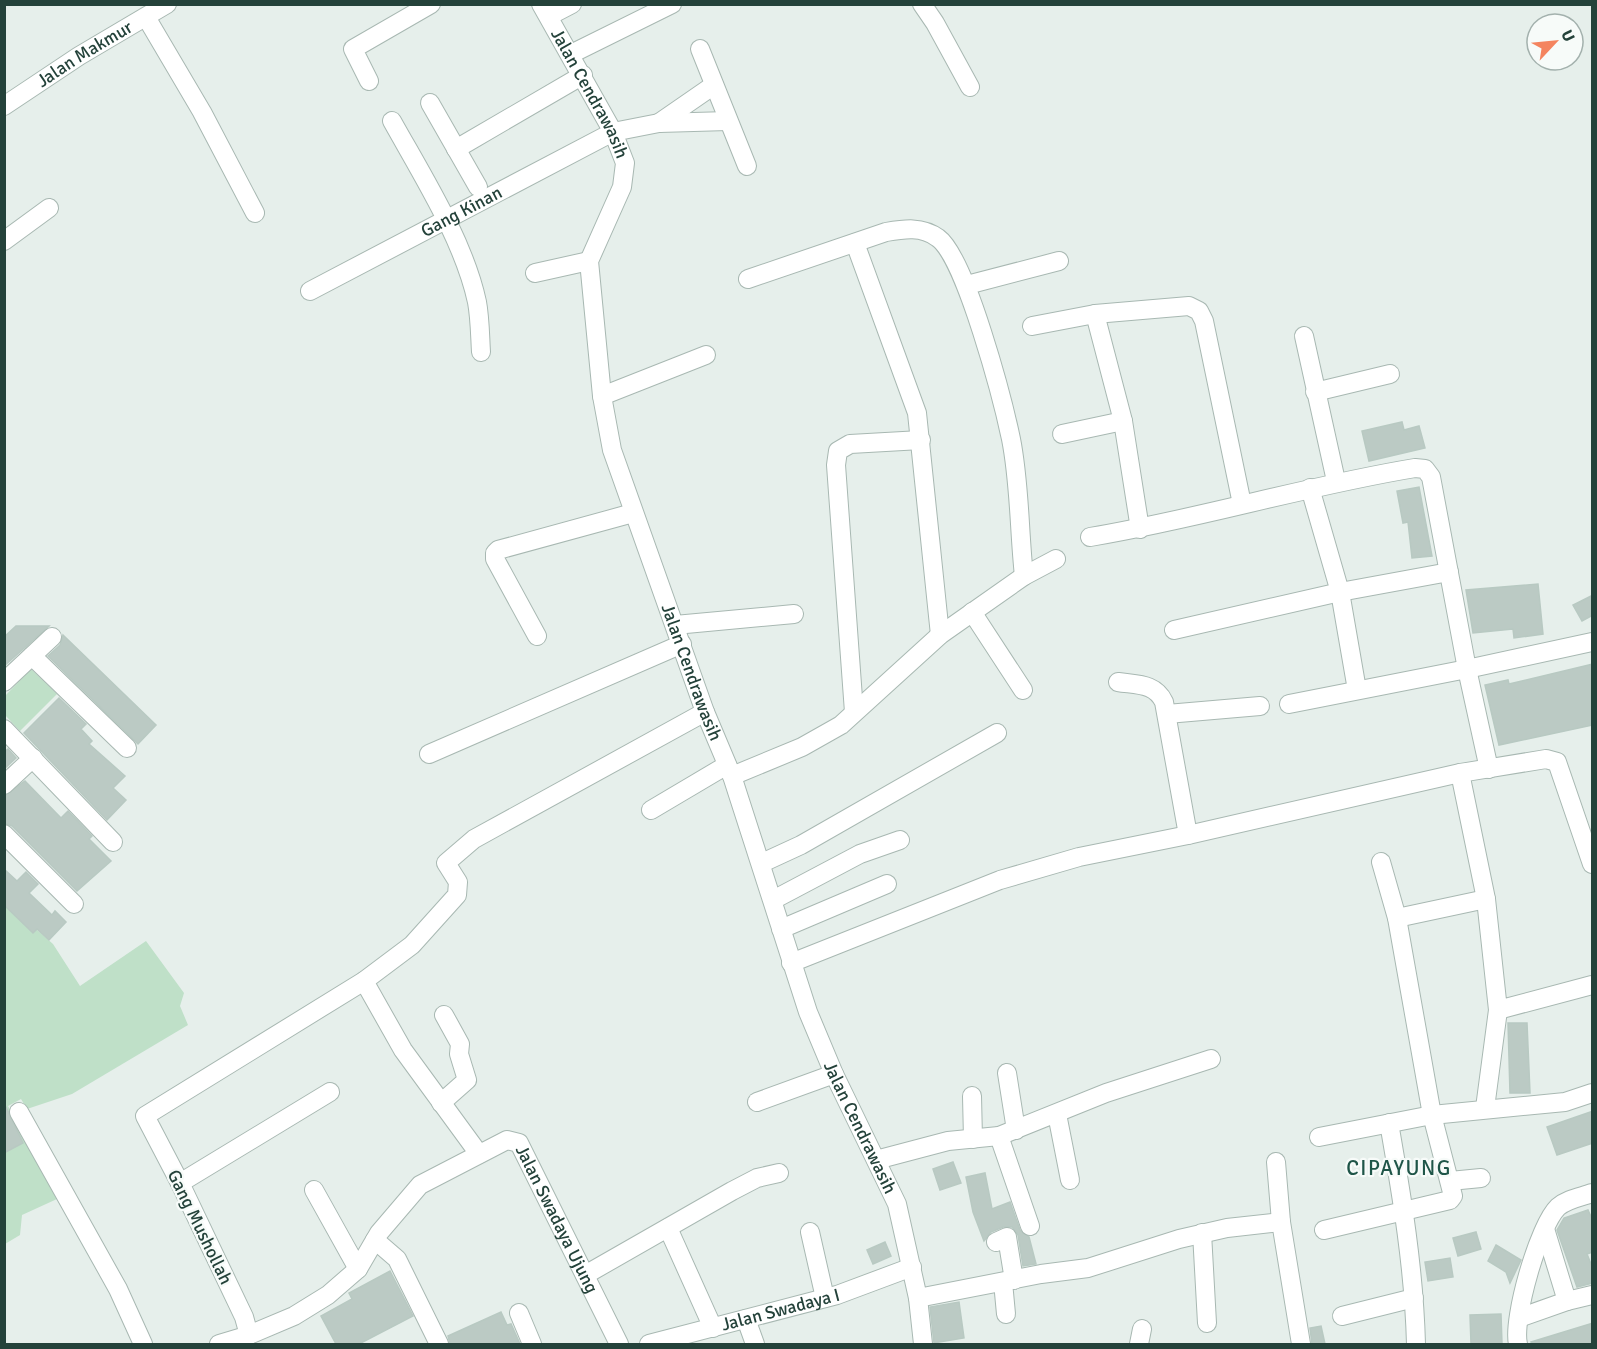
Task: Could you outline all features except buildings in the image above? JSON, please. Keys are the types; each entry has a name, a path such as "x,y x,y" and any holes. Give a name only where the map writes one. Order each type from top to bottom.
{"street":[{"name":"Jalan Makmur","path":"4,106 80,56 167,4"},
{"path":"369,81 353,49 431,4"},
{"path":"545,10 572,4"},
{"path":"571,54 672,4"},
{"path":"922,4 970,87"},
{"name":"Jalan Cendrawasih","path":"545,10 613,132 625,163 626,175 589,261 602,396 612,450 705,712 730,770 762,863 791,963 834,1074 897,1204 918,1298 923,1344"},
{"path":"146,17 202,112 255,213"},
{"path":"700,49 747,166"},
{"path":"456,149 583,75"},
{"path":"659,123 714,85"},
{"path":"430,103 478,187"},
{"path":"393,121 446,219 477,302 481,352"},
{"path":"659,123 728,121"},
{"name":"Gang Kinan","path":"310,291 613,132 659,123"},
{"path":"4,241 50,208"},
{"path":"748,279 886,232 908,228 925,231 940,239 967,285 1011,440 1024,576"},
{"path":"855,243 917,413 940,635"},
{"path":"536,273 589,261"},
{"path":"967,285 1059,261"},
{"path":"1032,326 1095,314 1189,306 1199,311 1204,321 1242,504"},
{"path":"1095,314 1122,421 1140,529"},
{"path":"1304,336 1336,481"},
{"path":"602,396 706,355"},
{"path":"1315,392 1390,374"},
{"path":"1062,434 1122,421"},
{"path":"855,712 836,465 838,451 850,444 921,440"},
{"path":"1090,537 1140,529 1336,481 1415,468 1425,469 1431,477 1467,669 1489,769"},
{"path":"1311,488 1340,592 1357,690"},
{"path":"537,636 495,559 495,553 498,550 633,513"},
{"path":"651,810 730,770 801,747 841,725 940,635 1024,576 1056,559"},
{"path":"1174,630 1340,592 1449,572"},
{"path":"972,612 1023,690"},
{"path":"675,625 794,614"},
{"path":"4,682 52,637"},
{"path":"1288,704 1593,642"},
{"path":"429,754 682,644"},
{"path":"32,656 127,748"},
{"path":"1118,682 1150,686 1159,691 1167,714 1188,835"},
{"path":"1167,714 1260,706"},
{"path":"479,1154 403,1050 364,981 412,945 457,895 458,882 447,866 447,860 474,839 705,712"},
{"path":"4,729 113,842"},
{"path":"762,863 801,845 997,733"},
{"path":"4,785 33,758"},
{"path":"791,963 1000,880 1079,857 1188,835 1460,773 1546,759 1557,762 1593,864"},
{"path":"1460,773 1486,900 1498,1011 1485,1108"},
{"path":"4,834 74,904"},
{"path":"773,900 860,854 900,840"},
{"path":"1324,1230 1450,1200 1453,1196 1432,1115 1396,918 1382,862"},
{"path":"781,929 887,884"},
{"path":"1396,918 1486,900"},
{"name":"Gang Mushollah","path":"249,1335 243,1317 180,1183 146,1122 145,1116 364,981"},
{"path":"1498,1011 1593,985"},
{"path":"441,1103 467,1080 459,1054 460,1044 444,1015"},
{"path":"876,1160 948,1142 999,1136 1106,1093 1211,1059"},
{"path":"1007,1073 1016,1130"},
{"path":"757,1102 834,1074"},
{"path":"180,1183 330,1092"},
{"path":"1319,1137 1432,1115 1485,1108 1565,1102 1593,1093"},
{"path":"972,1096 973,1139"},
{"path":"19,1112 118,1289 143,1344"},
{"path":"1057,1114 1070,1180"},
{"path":"1389,1123 1405,1210 1416,1344"},
{"path":"999,1136 1030,1226"},
{"name":"Jalan Swadaya Ujung","path":"219,1344 249,1335 294,1316 328,1295 358,1269 375,1240 420,1185 507,1140 519,1143 535,1180 619,1344"},
{"path":"1276,1162 1281,1222 1301,1344"},
{"path":"585,1275 732,1191 757,1178 779,1173"},
{"path":"1450,1181 1481,1178"},
{"path":"314,1190 358,1269"},
{"path":"1518,1344 1522,1291 1545,1229 1559,1207 1593,1193"},
{"path":"918,1298 1088,1268 1202,1233 1281,1222"},
{"path":"668,1228 713,1328"},
{"path":"1545,1229 1567,1302"},
{"path":"810,1232 825,1298"},
{"path":"1202,1233 1207,1323"},
{"path":"996,1242 1007,1237 1009,1281 1006,1314"},
{"path":"375,1240 397,1259 439,1344"},
{"name":"Jalan Swadaya I","path":"649,1344 671,1342 713,1328 825,1298 912,1267"},
{"path":"1519,1318 1593,1294"},
{"path":"1342,1316 1414,1298"},
{"path":"519,1313 532,1344"},
{"path":"746,1319 755,1344"}],"green space":[{"path":"31,669 57,694 20,731 5,715 5,696"},
{"path":"4,901 53,944 80,986 146,941 184,993 180,1006 188,1025 72,1094 27,1109 21,1099 8,1106 57,1199 22,1215 20,1235 5,1244"}],"district":[{"name":"CIPAYUNG","path":"1399,1168"}]}
